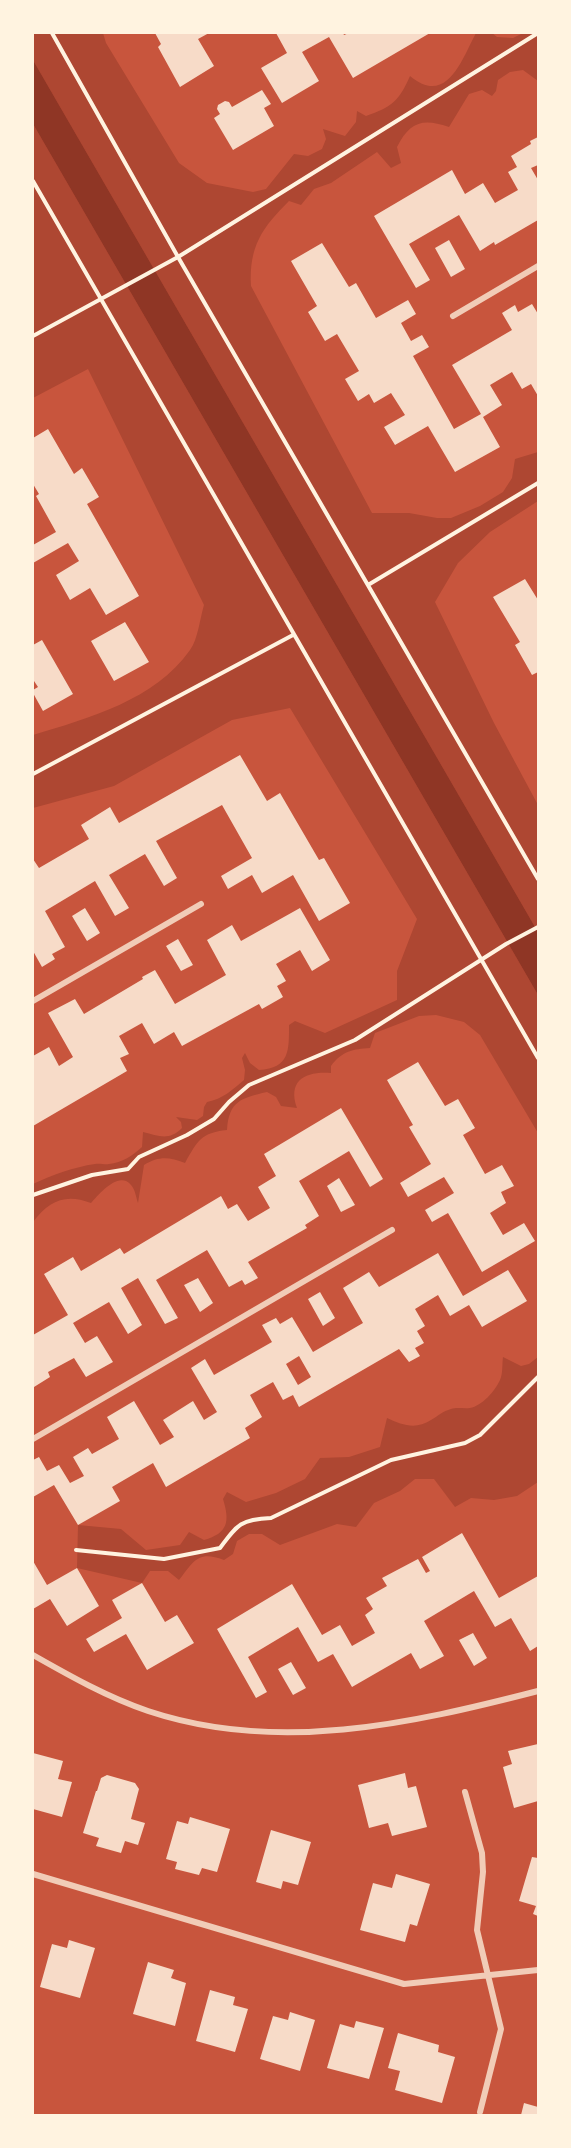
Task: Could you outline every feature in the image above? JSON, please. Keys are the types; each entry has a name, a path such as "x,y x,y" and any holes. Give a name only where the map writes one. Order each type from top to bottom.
{"street":[{"path":"453,315 538,266"},
{"path":"33,1000 201,904"},
{"path":"33,1439 392,1230"},
{"path":"33,1655 117,1699 147,1710 207,1726 272,1733 341,1731 411,1721 538,1691"},
{"path":"465,1792 482,1853 483,1872 477,1930 501,2029 480,2112"},
{"path":"33,1874 404,1984 538,1970"}],"path":[{"path":"52,33 178,257 538,879"},
{"path":"33,336 178,257 538,33"},
{"path":"33,181 538,1059"},
{"path":"368,585 538,483"},
{"path":"33,774 293,635"},
{"path":"33,1195 92,1175 128,1169 139,1157 187,1136 214,1119 249,1085 355,1040 506,944 538,927"},
{"path":"76,1550 164,1559 220,1548 234,1529 250,1519 271,1518 391,1460 456,1446 473,1439 480,1435 538,1377"}],"shaded area":[{"path":"33,33 103,33 106,43 179,163 207,183 253,192 266,189 294,154 308,156 322,149 326,139 323,129 345,136 356,122 357,111 366,116 394,102 410,76 423,84 434,86 443,83 459,66 476,33 492,33 497,37 513,38 523,33 538,33 538,81 523,70 510,72 498,80 496,91 492,96 482,90 469,94 449,127 424,123 412,127 397,147 401,163 391,168 377,152 331,183 314,189 301,205 289,201 271,220 259,239 252,260 251,286 372,513 409,513 451,518 480,506 503,492 512,478 515,459 538,452 538,501 490,532 458,563 435,602 494,723 538,805 538,932 33,60"},
{"path":"33,60 538,932 538,995 33,124"},
{"path":"33,124 538,995 538,1133 480,1035 464,1022 436,1015 419,1016 375,1033 370,1048 353,1050 344,1054 331,1066 331,1073 314,1074 301,1079 295,1090 297,1108 281,1106 276,1097 267,1092 238,1102 230,1113 227,1130 211,1133 201,1139 185,1163 164,1158 144,1165 138,1203 132,1187 126,1181 121,1180 109,1185 91,1203 73,1199 58,1201 45,1209 33,1222 33,1184 79,1167 118,1162 131,1156 142,1147 143,1132 159,1136 173,1135 182,1128 181,1122 176,1117 197,1120 203,1116 207,1102 223,1096 244,1080 245,1070 242,1058 245,1053 250,1063 259,1070 277,1066 286,1056 289,1025 295,1021 325,1033 397,1000 397,971 417,919 290,708 232,720 114,786 33,808 33,735 98,714 140,694 159,682 176,667 193,645 204,605 88,369 33,398"},
{"path":"503,1357 521,1366 529,1364 538,1357 538,1482 517,1496 494,1500 471,1498 455,1507 434,1479 415,1479 400,1491 374,1503 356,1527 337,1524 280,1545 262,1534 249,1534 237,1541 233,1554 224,1560 208,1556 197,1559 179,1580 168,1571 150,1571 142,1583 77,1568 78,1525 121,1529 146,1550 180,1545 189,1532 204,1540 212,1537 225,1526 226,1514 223,1499 227,1492 246,1502 276,1493 305,1479 320,1458 349,1457 380,1447 387,1418 414,1426 425,1423 453,1408 475,1407 488,1397 498,1384 502,1375"}],"building":[{"path":"155,33 209,33 198,39 214,66 180,87 158,47 161,44"},
{"path":"276,33 343,33 344,35 349,33 430,33 353,78 329,37 302,52 319,81 282,103 261,68 287,53"},
{"path":"262,90 271,104 264,108 274,126 233,150 214,118 220,114 217,109 218,105 225,101 229,102 232,107"},
{"path":"538,137 538,165 531,168 538,180 538,220 480,251 459,215 409,244 430,280 416,288 374,216 452,170 465,194 483,183 495,203 518,190 508,172 517,167 511,156"},
{"path":"449,240 465,269 451,277 435,248"},
{"path":"322,243 349,287 356,283 376,318 408,300 416,314 401,323 411,341 422,335 429,347 413,356 454,429 481,414 452,365 512,330 502,313 515,305 518,312 532,304 538,314 538,396 531,384 522,389 512,372 490,385 502,405 483,417 500,447 455,472 428,426 395,445 384,427 405,415 391,393 374,403 369,394 358,401 345,379 359,371 337,334 325,341 308,312 317,306 291,261"},
{"path":"48,429 74,474 82,468 99,497 87,504 139,596 106,615 90,588 70,600 56,575 79,561 68,543 33,563 33,545 56,532 36,496 39,494 33,484 33,438"},
{"path":"525,579 538,600 538,672 532,675 515,645 520,642 493,597"},
{"path":"125,622 149,662 114,681 91,641"},
{"path":"42,640 73,694 43,711 33,693 33,690 38,687 33,681 33,645"},
{"path":"240,755 267,801 280,793 319,860 324,858 350,903 319,921 293,875 262,893 252,875 228,889 221,876 252,858 222,805 156,841 177,878 164,886 145,854 109,875 129,908 115,916 95,881 45,911 65,947 52,954 55,959 42,967 33,951 33,859 39,868 89,839 81,825 110,807 119,823"},
{"path":"85,908 100,933 87,941 72,916"},
{"path":"300,908 330,960 312,971 300,950 276,964 286,981 277,986 283,997 262,1009 259,1004 182,1046 174,1032 154,1044 142,1023 119,1036 129,1054 120,1058 127,1071 33,1126 33,1056 49,1047 59,1066 73,1057 48,1013 75,999 84,1014 155,970 175,1004 226,975 207,940 232,925 241,941"},
{"path":"178,939 193,965 181,971 166,946"},
{"path":"418,1062 445,1106 458,1099 475,1128 463,1135 485,1174 502,1165 514,1186 501,1192 506,1203 490,1213 503,1235 524,1223 535,1241 482,1272 448,1213 432,1222 425,1210 454,1193 444,1177 408,1197 400,1183 431,1164 409,1127 413,1125 387,1080"},
{"path":"341,1108 383,1179 370,1187 349,1151 299,1181 319,1216 305,1225 307,1228 248,1262 258,1278 245,1285 242,1280 229,1287 207,1250 156,1280 178,1318 165,1324 138,1278 121,1288 142,1325 128,1334 109,1302 73,1323 85,1343 97,1336 113,1362 86,1377 74,1358 48,1372 50,1377 34,1387 33,1335 68,1315 44,1274 73,1257 81,1271 120,1248 124,1254 221,1196 228,1209 237,1204 248,1221 270,1208 258,1187 276,1176 264,1154"},
{"path":"339,1178 355,1205 341,1212 327,1186"},
{"path":"438,1253 463,1296 508,1270 527,1301 482,1327 469,1305 450,1316 438,1295 415,1309 425,1326 417,1331 424,1343 415,1348 420,1356 409,1362 399,1349 299,1407 293,1395 283,1400 273,1382 250,1395 262,1417 245,1428 250,1438 166,1487 153,1463 112,1487 120,1501 78,1525 54,1485 33,1497 33,1460 39,1457 47,1471 59,1465 70,1483 84,1476 73,1457 88,1448 92,1454 119,1439 107,1417 134,1401 160,1445 174,1437 163,1420 193,1401 204,1420 217,1412 191,1368 205,1359 214,1375 272,1342 262,1325 276,1318 280,1324 292,1317 313,1352 363,1323 343,1288 369,1272 379,1287","holes":["299,1356 311,1377 298,1385 286,1364"]},
{"path":"198,1278 213,1303 200,1312 184,1285"},
{"path":"320,1292 335,1318 323,1326 308,1299"},
{"path":"462,1533 499,1598 538,1576 538,1646 530,1651 511,1618 495,1627 474,1591 424,1621 444,1656 420,1669 411,1653 352,1687 333,1654 318,1662 298,1627 248,1657 267,1692 256,1698 217,1629 292,1584 322,1635 340,1625 352,1646 375,1633 365,1615 373,1609 366,1598 387,1586 382,1578 418,1559 426,1573 430,1571 422,1557"},
{"path":"33,1561 47,1585 77,1568 99,1606 67,1626 50,1599 33,1609"},
{"path":"142,1583 165,1622 177,1615 194,1643 147,1670 126,1634 94,1652 86,1639 122,1618 112,1600"},
{"path":"473,1633 487,1658 474,1666 459,1640"},
{"path":"291,1662 306,1688 293,1695 278,1669"},
{"path":"538,1744 538,1801 514,1808 503,1767 512,1764 508,1751"},
{"path":"33,1753 63,1761 58,1779 72,1782 62,1817 33,1809"},
{"path":"405,1773 408,1788 416,1786 427,1827 392,1836 388,1823 369,1828 358,1785"},
{"path":"107,1775 135,1783 139,1789 131,1819 145,1823 138,1845 125,1841 121,1853 96,1846 99,1838 83,1833 101,1778"},
{"path":"190,1817 230,1829 217,1872 202,1868 199,1875 175,1869 177,1862 166,1859 177,1821 188,1824"},
{"path":"271,1830 311,1842 298,1885 283,1881 281,1889 256,1882"},
{"path":"532,1857 538,1858 538,1916 533,1914 536,1906 519,1901"},
{"path":"396,1874 430,1884 417,1926 410,1924 405,1942 360,1930 373,1883 392,1888"},
{"path":"69,1940 95,1948 80,1998 40,1987 52,1944 67,1948"},
{"path":"148,1962 174,1970 171,1978 186,1983 175,2026 133,2014"},
{"path":"210,1990 235,1997 233,2005 248,2009 235,2052 196,2041"},
{"path":"290,2012 315,2020 300,2071 260,2059 273,2016 288,2020"},
{"path":"356,2021 384,2028 369,2079 327,2068 340,2024 354,2028"},
{"path":"398,2033 439,2045 438,2052 455,2057 442,2103 395,2090 400,2071 388,2068"},
{"path":"524,2103 538,2107 538,2115 521,2115"}]}
